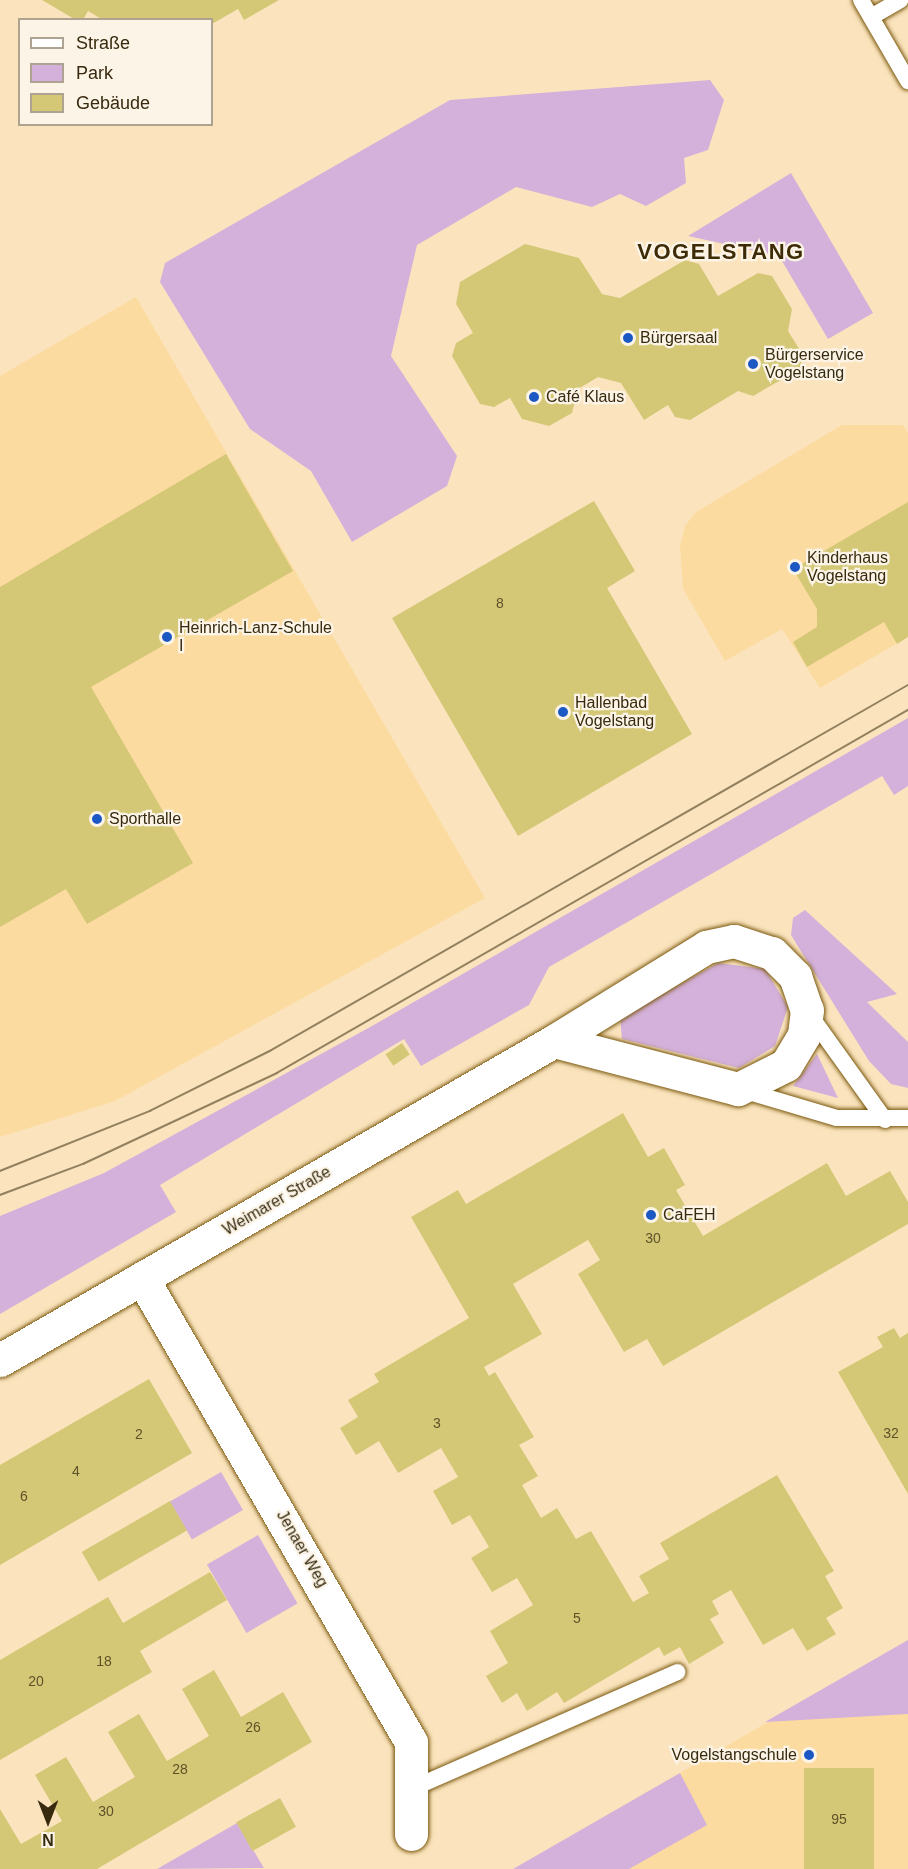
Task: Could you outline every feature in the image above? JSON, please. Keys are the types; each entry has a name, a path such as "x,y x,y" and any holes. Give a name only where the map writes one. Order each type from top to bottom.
{"street":[{"name":"Weimarer Straße","path":"0,1360 554,1041 706,947 734,941 763,950 783,962 804,992 807,1010"},
{"path":"554,1041 738,1089 772,1075 797,1051 807,1010"},
{"name":"Jenaer Weg","path":"142,1278 411,1742 411,1834"}],"lane":[{"path":"861,0 908,81"},
{"path":"871,17 901,0"},
{"name":"Weimarer Straße","path":"807,1010 885,1120"},
{"path":"738,1089 837,1118 885,1120 908,1118"},
{"path":"411,1789 677,1672"}],"shaded area":[{"name":"Heinrich-Lanz-Schule I","path":"136,297 485,898 115,1101 0,1137 0,376"},
{"name":"Kinderhaus Vogelstang","path":"842,425 903,425 908,433 908,637 820,688 782,629 725,661 683,589 680,546 685,526 696,512"},
{"name":"Vogelstangschule","path":"908,1641 908,1869 514,1869"}],"green space":[{"path":"710,80 724,100 708,150 684,158 686,183 646,206 620,194 592,207 516,187 417,245 391,356 457,456 447,486 352,542 311,471 250,429 160,282 165,263 450,100"},
{"path":"791,173 873,313 828,339 779,256 688,236"},
{"path":"908,718 908,786 894,795 882,776 549,967 529,1005 421,1066 404,1039 160,1185 176,1212 0,1314 0,1216 104,1173 372,1026"},
{"path":"805,910 897,994 867,1002 908,1042 908,1088 891,1084 869,1061 791,935 793,918"},
{"path":"718,963 765,969 788,1007 775,1046 739,1068 622,1039 620,1018"},
{"path":"817,1054 838,1098 793,1086"},
{"path":"221,1472 243,1510 192,1540 170,1502"},
{"path":"258,1535 298,1603 246,1633 207,1565"},
{"path":"908,1640 908,1714 765,1722"},
{"path":"680,1773 707,1825 629,1869 513,1869"},
{"path":"237,1823 264,1868 157,1869"}],"building":[{"path":"42,0 279,0 244,20 238,9 213,23 213,18 100,18 88,11 84,18 73,18"},
{"name":"Bürgersaal","path":"525,244 579,258 602,294 620,298 685,260 699,264 718,296 758,273 772,276 792,309 788,331 803,355 800,369 753,396 738,391 690,420 675,417 668,405 644,420 621,383 598,377 578,389 572,413 549,426 522,419 510,398 494,407 480,404 452,356 456,343 473,333 456,304 460,282"},
{"path":"226,454 293,571 91,687 193,863 87,924 66,889 0,927 0,587"},
{"name":"Hallenbad Vogelstang","path":"594,501 635,571 607,588 692,734 518,836 392,618"},
{"path":"908,502 908,637 897,644 884,622 807,667 793,642 817,627 817,609 793,569"},
{"path":"402,1043 410,1055 393,1066 385,1054"},
{"path":"623,1113 648,1157 664,1148 685,1185 676,1190 703,1236 827,1163 846,1196 890,1171 908,1202 908,1224 663,1366 647,1339 624,1352 578,1274 600,1260 588,1240 513,1284 542,1334 484,1367 489,1376 495,1372 534,1437 519,1445 538,1476 522,1485 541,1518 557,1508 576,1539 591,1531 633,1602 649,1593 639,1576 669,1559 660,1543 777,1475 834,1571 825,1576 843,1608 826,1618 836,1634 807,1651 793,1628 763,1645 731,1590 712,1601 719,1614 710,1619 724,1643 689,1664 680,1647 664,1656 659,1647 564,1703 557,1692 527,1711 517,1693 502,1703 486,1676 508,1663 490,1631 533,1605 517,1578 492,1592 471,1558 489,1547 470,1515 452,1525 433,1491 458,1477 441,1448 398,1473 379,1441 356,1455 340,1428 358,1417 348,1400 379,1382 374,1374 469,1318 411,1217 458,1190 466,1204"},
{"path":"894,1328 900,1338 908,1333 908,1494 838,1372 883,1347 877,1337"},
{"path":"149,1379 192,1453 0,1565 0,1465"},
{"path":"170,1501 187,1530 99,1581 82,1552"},
{"path":"210,1572 227,1600 140,1651 152,1672 0,1760 0,1660 108,1597 123,1623"},
{"path":"214,1670 241,1717 283,1692 312,1742 97,1869 0,1869 0,1809 21,1844 62,1821 35,1775 66,1757 93,1802 135,1777 108,1732 139,1714 167,1761 209,1736 182,1689"},
{"path":"804,1768 874,1768 874,1869 804,1869"},
{"path":"280,1798 296,1827 252,1851 236,1822"}],"tram line":[{"path":"0,1171 150,1111 270,1051 908,685"},
{"path":"0,1195 83,1164 277,1073 908,710"}],"place":[{"name":"Bürgersaal","path":"628,338"},
{"name":"Bürgerservice Vogelstang","path":"753,364"},
{"name":"Café Klaus","path":"534,397"},
{"name":"Kinderhaus Vogelstang","path":"795,567"},
{"name":"Heinrich-Lanz-Schule I","path":"167,637"},
{"name":"Hallenbad Vogelstang","path":"563,712"},
{"name":"Sporthalle","path":"97,819"},
{"name":"CaFEH","path":"651,1215"},
{"name":"Vogelstangschule","path":"809,1755"}],"district":[{"name":"VOGELSTANG","path":"721,252"}]}
